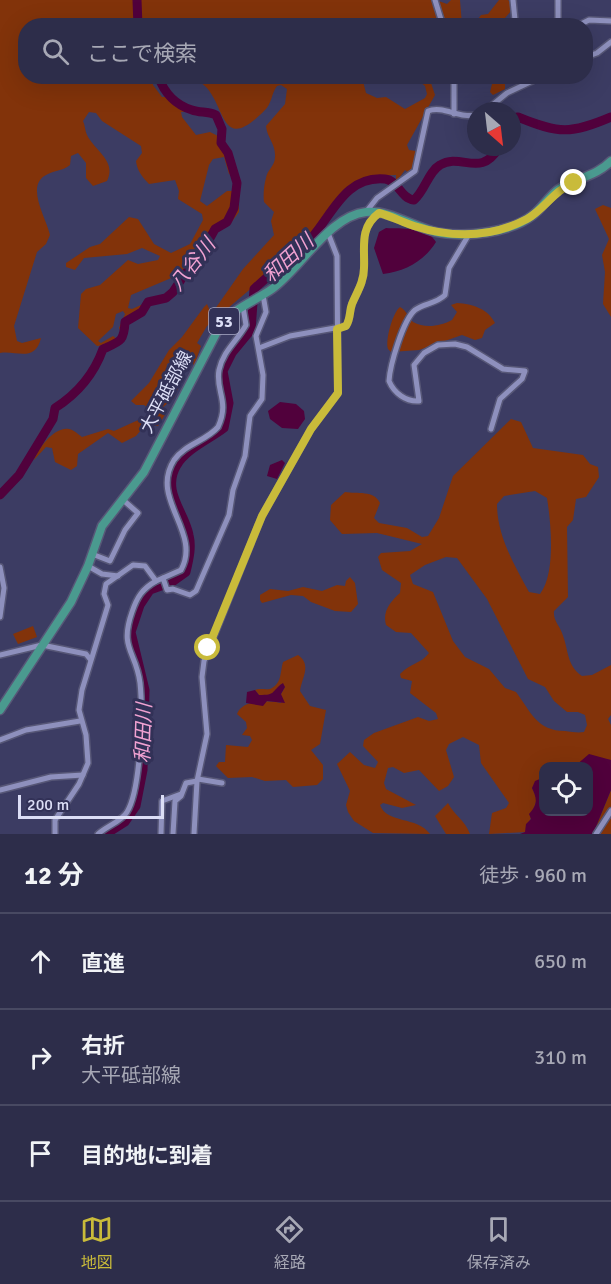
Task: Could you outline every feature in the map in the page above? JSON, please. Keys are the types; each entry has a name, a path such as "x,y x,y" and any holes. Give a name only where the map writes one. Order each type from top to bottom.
{"main road":[{"name":"大平砥部線","path":"0,710 70,602 88,566 102,526 144,472 220,326 229,316 288,276 328,233 350,217 366,212 379,213 437,232 468,236 528,218 559,189 594,174 611,160"}],"street":[{"path":"435,0 441,18"},
{"path":"513,0 515,18"},
{"path":"558,0 558,18"},
{"path":"593,20 611,21"},
{"path":"593,54 611,42"},
{"path":"454,84 454,114"},
{"path":"496,102 507,93 526,84"},
{"path":"366,212 377,198 415,171 426,114 434,109 467,115"},
{"path":"259,348 290,336 346,326 362,282 363,238 372,218 379,213"},
{"path":"194,834 198,780 207,734 202,677 204,661 262,516 311,429 338,393 337,256 328,233"},
{"path":"468,236 449,268 444,295 434,303 417,308 403,325 389,381 393,389 406,399 419,401 414,365 424,352 447,344 467,347 503,369 525,371 522,379 500,399 491,429"},
{"path":"55,834 55,820 88,763 86,735 80,722 82,690 90,659 98,646 108,605 104,588 128,566 133,565 145,566 167,590 173,589 190,595 196,591 222,533 245,456 250,416 262,399 263,375 256,336 266,312 263,295"},
{"path":"98,834 124,816 130,806 138,770 140,683 128,647 127,624 134,600 159,580 181,570 187,549 186,538 172,511 166,488 170,468 185,448 219,427 224,405 218,381 220,369 228,348 246,325 243,307"},
{"path":"92,554 110,561 125,530 138,513 122,499"},
{"path":"88,566 102,574 118,576"},
{"path":"0,567 4,588 0,617"},
{"path":"0,655 42,645 86,654 90,659"},
{"path":"0,740 26,730 80,722"},
{"path":"0,790 51,777 83,775"},
{"path":"173,834 174,805 186,783 198,780 222,783"},
{"path":"161,834 162,801 182,794"},
{"path":"596,834 611,811"}],"shaded area":[{"path":"0,0 436,0 447,4 451,0 460,0 461,18 18,18 18,84 153,84 162,97 173,97 199,110 181,112 182,117 196,135 210,132 222,138 238,177 229,174 224,157 213,159 209,165 200,201 207,206 227,191 233,191 239,200 239,212 230,224 217,229 198,262 176,276 131,295 128,308 132,309 141,305 143,308 124,321 121,332 119,328 125,314 123,311 116,314 113,327 98,341 101,343 113,336 117,339 110,344 97,346 78,328 81,294 86,289 100,285 128,260 138,264 158,260 160,256 142,248 127,254 84,258 75,270 66,267 66,263 90,247 100,244 129,217 138,219 154,244 171,253 190,244 203,220 202,214 178,199 179,191 175,180 149,184 144,179 136,161 142,153 141,146 102,121 96,113 89,112 83,121 87,135 107,162 109,174 107,181 93,186 86,178 86,163 78,153 71,156 70,165 41,179 38,185 38,202 50,235 46,244 37,252 14,326 17,341 22,343 41,338 38,346 30,353 0,353"},
{"path":"499,0 508,0 512,4 512,10 505,18 479,18 481,15 488,14"},
{"path":"202,84 364,84 366,93 377,98 386,97 405,109 425,98 427,94 423,84 431,84 435,95 407,145 409,150 416,151 413,170 409,173 405,170 396,182 396,175 374,176 350,187 338,196 307,241 207,326 197,343 201,346 194,366 190,355 182,363 184,381 178,364 172,361 167,364 164,385 170,382 173,386 180,384 174,398 163,407 166,413 158,426 146,424 136,436 122,443 108,433 78,454 77,466 71,470 55,462 52,448 46,447 34,460 43,444 58,431 69,429 82,437 108,429 114,431 147,416 148,408 131,401 149,383 169,350 182,337 204,307 207,304 210,311 215,309 243,269 274,235 271,221 274,212 264,202 264,187 275,157 266,126 285,104 287,89 281,85 277,86 264,111 250,123 240,128 233,128 227,124 207,88"},
{"path":"492,84 505,84 505,89 493,95 490,92"},
{"path":"603,205 611,208 611,317 603,304 605,272 602,255 609,239 595,209"},
{"path":"386,228 420,231 427,233 436,242 426,255 414,264 383,274 374,248 379,232"},
{"path":"457,303 479,308 492,318 495,323 485,330 482,338 475,340 462,335 419,350 391,352 388,349 390,326 400,307 413,322 433,326 452,320 457,312 451,305"},
{"path":"280,402 296,404 304,411 305,419 298,429 282,428 270,419 268,411"},
{"path":"511,419 521,422 533,448 583,455 590,464 598,467 599,477 586,497 576,499 573,520 567,527 568,597 554,611 554,614 570,662 577,672 582,676 592,675 611,665 611,715 608,719 611,725 611,760 594,758 584,762 539,762 539,781 532,788 537,799 526,832 489,834 492,813 506,808 509,803 481,763 479,745 463,737 449,744 446,750 454,777 448,786 439,791 419,770 404,773 393,767 388,768 384,783 386,789 416,805 402,808 383,803 380,805 389,815 418,825 430,834 373,833 354,821 346,805 350,791 337,764 350,752 364,765 375,768 378,762 363,746 364,740 374,733 418,717 429,721 438,719 436,713 410,693 412,681 401,678 400,674 404,670 429,653 411,633 396,632 386,625 386,611 400,593 401,583 382,570 378,557 381,553 410,551 422,544 377,533 342,534 330,520 331,505 345,492 369,494 380,503 374,518 379,523 407,528 422,537 428,536 439,518 453,476","holes":["535,491 547,498 551,548 548,574 540,594 529,592 512,560 503,539 497,504 504,496","446,557 457,558 487,599 528,679 545,687 554,701 567,712 578,712 585,715 587,725 584,732 555,730 541,724 516,692 505,688 489,669 465,657 453,641 433,592 413,584 410,575 425,565"]},
{"path":"282,460 285,463 277,479 267,476 270,465"},
{"path":"350,577 355,583 358,604 351,612 335,611 311,602 303,596 291,595 262,603 260,600 260,595 270,589 288,591 303,587 322,591 337,585 345,586"},
{"path":"33,626 37,637 18,644 13,634"},
{"path":"298,655 305,667 300,691 310,706 326,710 320,744 311,750 323,765 323,779 317,785 293,787 286,780 265,781 252,777 228,778 216,766 219,762 225,762 226,745 248,747 252,740 250,736 242,735 247,728 246,722 237,714 240,709 250,703 269,701 281,703 281,694 285,687 281,684 270,695 259,695 255,690 274,687 279,681 283,662"},
{"path":"283,683 285,687 281,694 285,703 267,701 263,706 246,703 247,692 255,690 259,695 269,694"},
{"path":"589,754 611,760 611,790 593,834 520,834 525,832 526,824 531,819 529,814 536,801 532,788 535,781 539,779 539,816 593,816 593,762 580,762"},
{"path":"611,790 611,834 593,834"},
{"path":"448,803 470,834 446,834 435,816"}],"waterway":[{"name":"八谷川","path":"137,0 138,18"},
{"name":"八谷川","path":"0,495 19,475 53,419 55,408 84,383 103,349 120,340 124,333 125,322 142,312 148,302 166,298 173,292 184,275 196,263 215,229 227,222 234,208 237,183 228,153 221,143 222,129 216,115 180,105 162,84"},
{"name":"和田川","path":"521,118 544,127 565,130 585,127 611,117"},
{"name":"和田川","path":"106,834 125,822 136,806 143,770 145,690 131,632 140,605 150,590 172,582 186,572 189,558 189,535 173,493 173,475 177,465 186,454 224,428 229,403 223,371 232,353 251,330 254,289 303,247 338,202 357,185 370,180 389,180 405,196 414,200 432,172 440,165 456,161 478,163 492,156"}],"route":[{"path":"208,648 262,516 311,429 338,393 337,329 346,326 351,317 351,307 362,282 363,238 372,218 379,213 385,214 413,226 468,236 520,222 535,213 559,189 574,183"}]}
